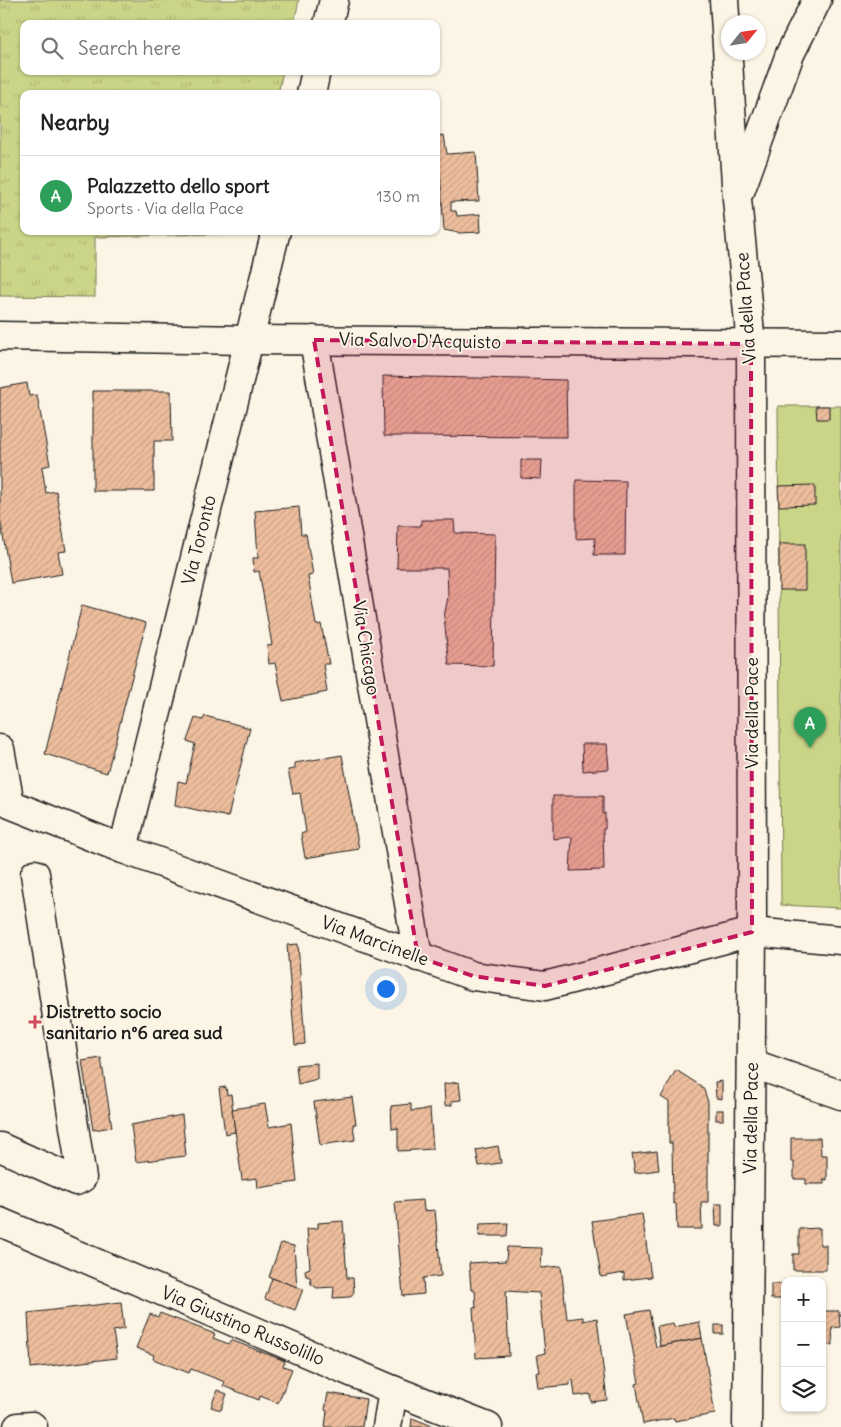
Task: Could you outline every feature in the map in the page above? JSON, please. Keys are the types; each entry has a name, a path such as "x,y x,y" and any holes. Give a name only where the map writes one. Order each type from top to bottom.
{"street":[{"path":"329,20 334,0"},
{"name":"Via della Pace","path":"724,0 737,199 751,344 752,932 748,1427"},
{"path":"737,199 790,54 817,0"},
{"path":"311,90 315,75"},
{"name":"Via Toronto","path":"123,849 275,235"},
{"name":"Via Salvo D'Acquisto","path":"0,336 248,340 841,344"},
{"name":"Via Chicago","path":"314,340 418,956"},
{"name":"Via Marcinelle","path":"0,749 10,804 123,849 473,976 545,986 752,932 841,940"},
{"path":"0,1147 76,1181 82,1178 35,874"},
{"path":"751,1063 841,1095"},
{"name":"Via Giustino Russolillo","path":"0,1222 393,1390 488,1427"},
{"path":"387,1427 393,1390"},
{"path":"18,1427 33,1427"}],"highlighted area":[{"path":"314,340 751,344 752,932 545,986 473,976 418,957"}],"green space":[{"path":"0,0 299,0 295,20 20,20 20,75 282,75 279,90 20,90 20,235 172,235 95,237 95,297 0,296"},
{"path":"778,406 841,406 841,908 781,905"}],"building":[{"path":"444,135 447,154 476,152 479,201 451,202 451,211 456,211 457,216 480,214 481,232 459,233 444,230 440,175 440,136"},
{"path":"383,376 566,380 567,437 384,436"},
{"path":"27,383 29,396 37,395 50,465 42,467 46,493 56,491 66,551 58,552 62,574 11,583 0,518 0,388"},
{"path":"93,391 171,391 172,441 154,441 154,491 93,491"},
{"path":"816,406 829,406 829,419 817,419"},
{"path":"521,460 542,460 541,479 521,478"},
{"path":"576,480 626,481 625,555 594,555 595,538 576,539"},
{"path":"815,485 815,505 779,506 778,486"},
{"path":"299,507 301,534 306,534 313,575 308,576 316,625 321,624 329,664 323,664 327,692 283,701 275,663 269,664 267,646 272,645 259,571 254,572 253,558 258,558 255,511"},
{"path":"421,520 454,520 455,533 495,534 493,666 449,665 444,617 448,597 447,568 397,568 398,526 421,526"},
{"path":"779,544 805,544 805,590 779,590"},
{"path":"82,605 146,623 107,773 45,754"},
{"path":"205,716 250,728 228,817 175,805 178,781 186,783 195,744 187,741 195,718 203,720"},
{"path":"582,744 607,744 609,769 583,771"},
{"path":"342,755 359,849 305,858 301,834 306,832 300,793 293,794 288,770 295,769 295,763"},
{"path":"553,796 603,796 603,814 605,813 605,829 603,829 604,870 570,871 572,837 553,839"},
{"path":"298,944 305,1044 295,1045 287,945"},
{"path":"101,1058 112,1127 93,1130 82,1061"},
{"path":"317,1063 317,1079 298,1084 296,1065"},
{"path":"676,1070 701,1086 708,1102 708,1202 701,1202 702,1229 677,1229 676,1204 673,1203 672,1143 669,1143 669,1102 661,1097"},
{"path":"722,1081 722,1099 716,1098 715,1082"},
{"path":"459,1082 461,1100 452,1101 452,1105 445,1106 444,1084"},
{"path":"226,1087 227,1095 231,1094 235,1132 225,1134 219,1088"},
{"path":"352,1097 356,1124 353,1124 355,1140 320,1145 314,1102"},
{"path":"265,1104 269,1127 291,1123 297,1182 258,1188 257,1178 242,1180 232,1109"},
{"path":"411,1104 411,1111 430,1109 433,1149 398,1151 398,1128 392,1129 391,1106"},
{"path":"716,1110 723,1110 723,1120 716,1120"},
{"path":"182,1115 186,1156 136,1162 131,1125"},
{"path":"791,1138 820,1138 821,1155 827,1155 827,1180 824,1179 824,1184 806,1184 806,1179 794,1179 794,1162 791,1162"},
{"path":"498,1146 501,1163 479,1166 476,1150"},
{"path":"657,1151 659,1170 635,1173 632,1154"},
{"path":"423,1200 424,1211 435,1210 441,1276 423,1278 424,1294 403,1296 395,1202"},
{"path":"715,1204 722,1204 722,1226 716,1226"},
{"path":"642,1214 651,1277 624,1280 624,1273 601,1277 592,1221"},
{"path":"343,1221 347,1278 353,1278 354,1292 350,1297 333,1298 334,1287 317,1288 311,1284 310,1277 306,1276 305,1270 310,1268 307,1229 318,1228 318,1223"},
{"path":"508,1223 507,1236 479,1236 480,1224"},
{"path":"820,1228 820,1245 826,1245 826,1270 793,1270 793,1254 799,1254 799,1229"},
{"path":"281,1243 294,1246 297,1287 269,1277"},
{"path":"507,1247 542,1248 541,1268 561,1266 567,1319 583,1317 583,1321 597,1318 607,1400 591,1402 590,1394 575,1396 573,1380 570,1381 570,1385 538,1388 536,1372 540,1372 537,1355 545,1353 539,1293 506,1291 509,1356 476,1358 473,1307 476,1308 475,1290 471,1290 469,1263 506,1261"},
{"path":"272,1278 303,1289 295,1310 265,1299"},
{"path":"771,1284 781,1284 781,1299 771,1299"},
{"path":"121,1302 124,1329 113,1331 117,1358 31,1368 28,1313"},
{"path":"649,1310 656,1347 702,1338 715,1414 675,1421 674,1418 643,1424 636,1384 639,1383 626,1314"},
{"path":"826,1311 839,1311 840,1327 832,1328 833,1345 826,1345"},
{"path":"160,1313 215,1334 213,1338 229,1344 231,1340 285,1361 283,1366 292,1369 278,1403 260,1396 259,1400 223,1386 225,1382 191,1369 189,1373 153,1359 154,1355 136,1348 150,1314 158,1317"},
{"path":"699,1322 702,1338 660,1346 657,1326 673,1323 674,1327"},
{"path":"715,1325 723,1325 723,1334 715,1334"},
{"path":"217,1390 227,1394 221,1410 211,1407"},
{"path":"328,1393 366,1399 362,1427 325,1427"},
{"path":"412,1418 435,1427 411,1427"}],"place":[{"name":"Palazzetto dello sport","path":"810,748"},
{"name":"Distretto socio sanitario n°6 area sud","path":"35,1022"}]}
